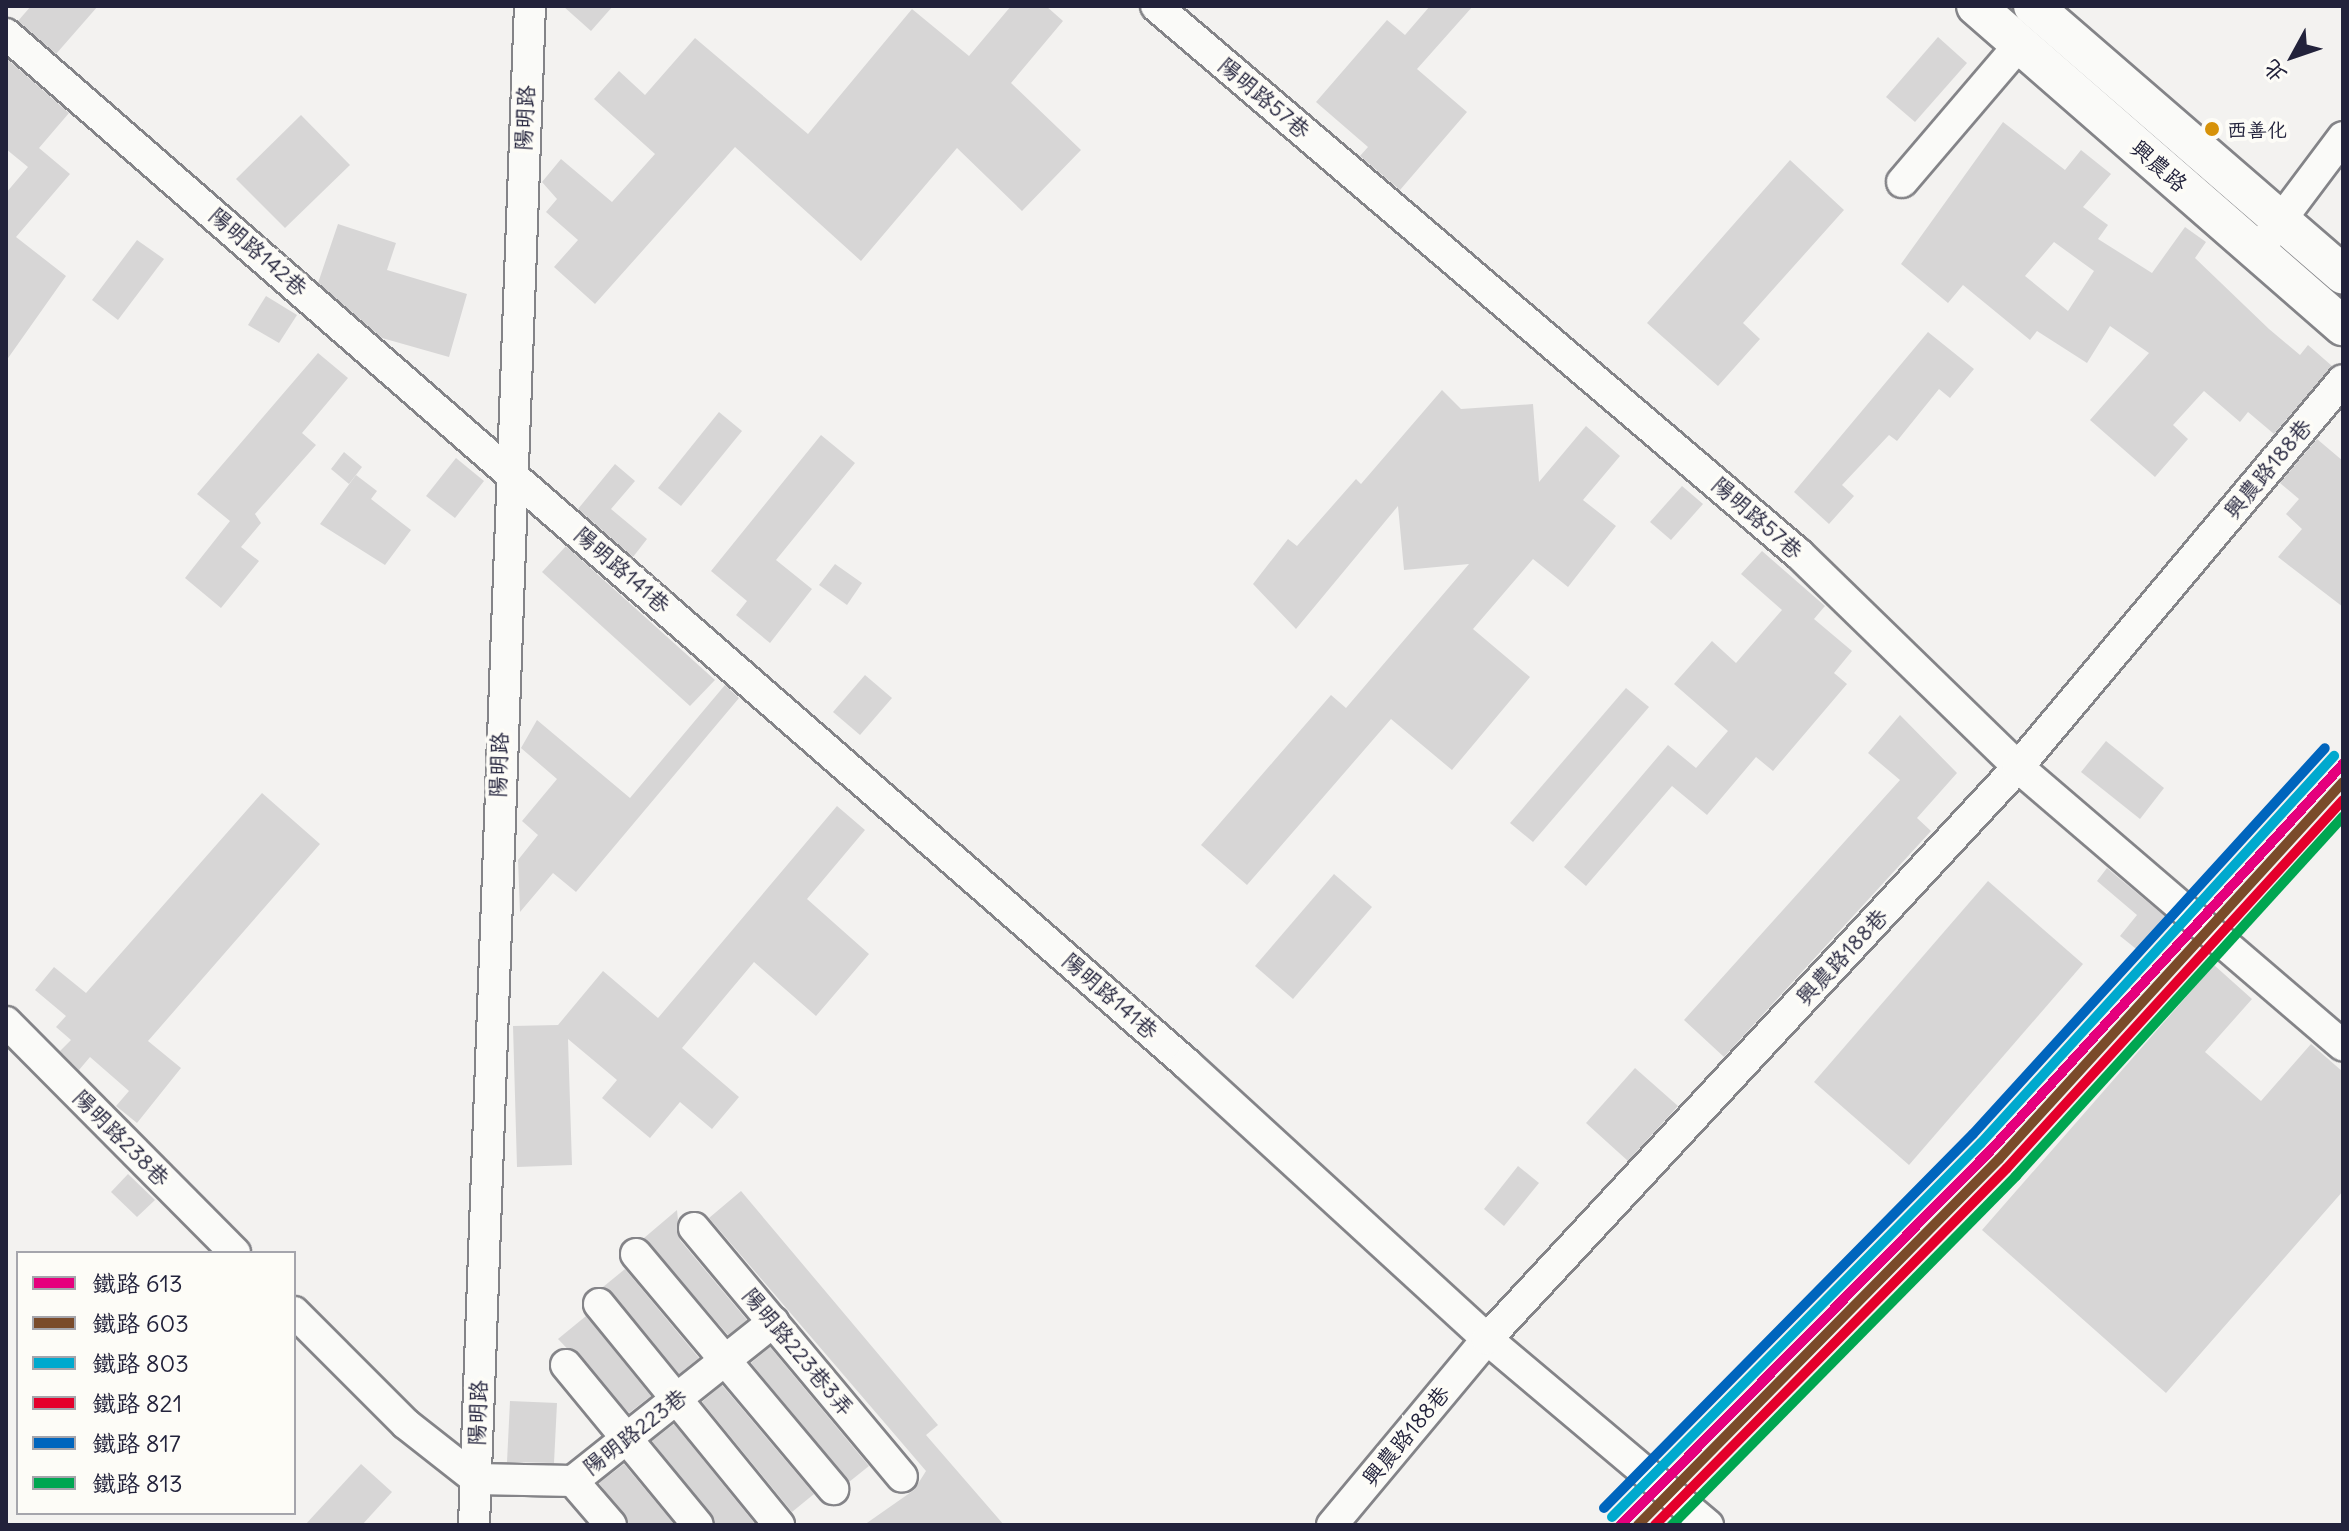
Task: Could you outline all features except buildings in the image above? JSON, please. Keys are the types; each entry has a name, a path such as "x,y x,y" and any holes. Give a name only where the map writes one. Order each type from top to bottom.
{"main road":[{"name":"興農路","path":"1976,6 2343,326"},
{"name":"興農路","path":"2033,6 2343,275"}],"street":[{"name":"陽明路","path":"474,1525 509,470 530,6"},
{"name":"陽明路57巷","path":"1156,6 1799,554 2018,767 2343,1046"},
{"name":"陽明路142巷","path":"6,34 509,470"},
{"path":"1902,182 2020,44"},
{"path":"2259,253 2279,219 2343,137"},
{"name":"興農路188巷","path":"1332,1525 1487,1339 2018,767 2343,380"},
{"name":"陽明路141巷","path":"509,470 1187,1064 1487,1339 1708,1525"},
{"name":"陽明路238巷","path":"6,1022 233,1251"},
{"name":"陽明路223巷3弄","path":"694,1228 902,1477"},
{"path":"636,1254 833,1489"},
{"path":"599,1304 779,1525"},
{"path":"296,1314 406,1424 476,1479"},
{"name":"陽明路223巷","path":"476,1479 573,1481 773,1322"},
{"path":"566,1365 698,1525"},
{"path":"573,1481 611,1525"}],"rail line":[{"name":"817","path":"1604,1508 1973,1134 2325,748"},
{"name":"803","path":"1612,1517 1981,1143 2334,756"},
{"name":"613","path":"1621,1525 1990,1151 2343,764"},
{"name":"603","path":"1638,1525 1999,1159 2343,782"},
{"name":"821","path":"1655,1525 2007,1168 2343,800"},
{"name":"813","path":"1672,1525 2016,1176 2343,817"}],"place":[{"name":"西善化","path":"2212,129"}]}
